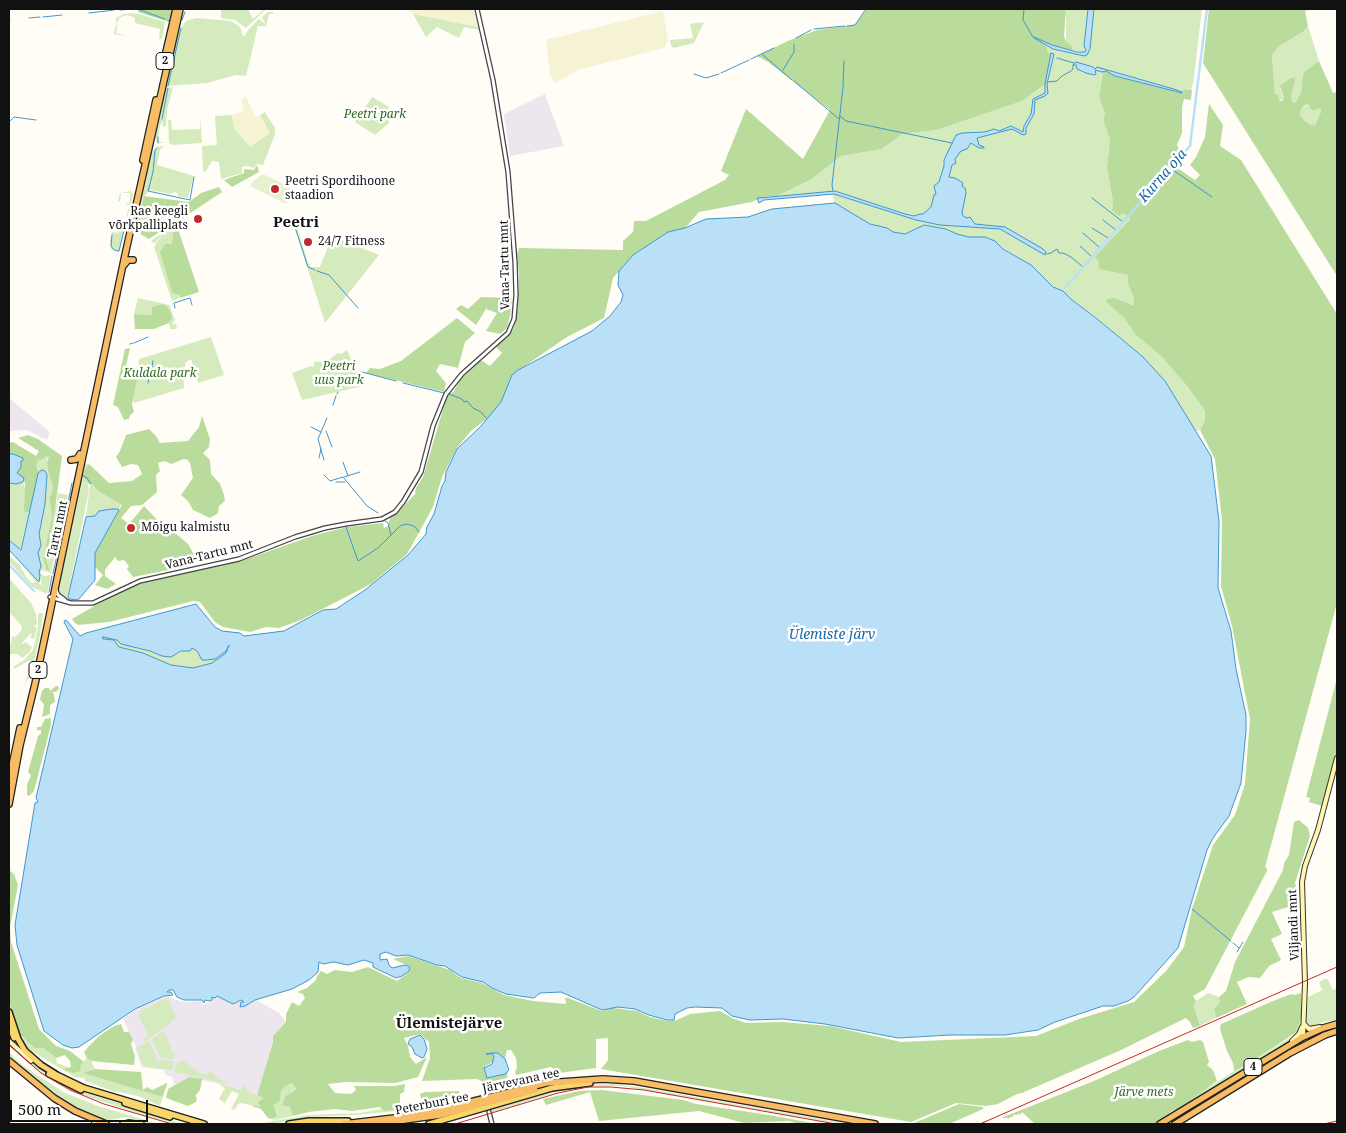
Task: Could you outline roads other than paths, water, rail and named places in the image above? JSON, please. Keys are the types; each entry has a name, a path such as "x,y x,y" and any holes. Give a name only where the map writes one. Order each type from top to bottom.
{"highway":[{"name":"2","path":"123,257 176,9"},
{"name":"2","path":"123,257 180,9"},
{"name":"Tartu mnt","path":"9,780 55,587 123,257"},
{"name":"Tartu mnt","path":"9,804 20,745 50,613 80,454 123,257"},
{"path":"122,269 127,261 133,260"},
{"path":"71,460 77,459 80,454"},
{"name":"4","path":"1160,1124 1305,1036 1337,1024"},
{"name":"4","path":"1175,1124 1290,1053 1312,1041 1337,1031"},
{"path":"1290,1053 1302,1042 1305,1036 1312,1041"},
{"path":"9,1062 45,1092 97,1123"},
{"path":"9,1062 53,1101 97,1123 106,1124"},
{"name":"Järvevana tee","path":"377,1122 438,1111 546,1083 610,1079 634,1081 875,1124"},
{"name":"Järvevana tee","path":"493,1104 552,1086 624,1082 860,1124"},
{"name":"Peterburi tee","path":"344,1124 440,1115 493,1104"},
{"path":"1192,1105 1193,1113"}],"main road":[{"name":"Viljandi mnt","path":"1305,1036 1303,1026 1305,983 1303,876 1308,855 1318,830 1337,758"},
{"path":"9,1012 18,1039 25,1050 57,1075 84,1088 204,1124"},
{"path":"1303,1020 1307,1029 1323,1028"},
{"path":"1288,1046 1299,1034 1303,1020"},
{"path":"9,1024 16,1044 31,1061"},
{"path":"9,1040 31,1061 55,1078 74,1088 194,1124"},
{"name":"Järvevana tee","path":"428,1124 482,1109 493,1104"},
{"name":"Järvevana tee","path":"289,1124 309,1121 377,1122"},
{"path":"122,1124 133,1122 141,1124"},
{"path":"97,1123 110,1124"},
{"path":"134,1124 141,1124"}],"street":[{"name":"Vana-Tartu mnt","path":"52,598 86,604 96,602 140,581 246,557 295,537 325,528 382,519 395,512 412,489 423,467 433,426 446,394 462,374 508,333 514,319 516,295 515,256 508,172 493,80 477,9"},
{"path":"50,613 55,604 64,601 58,595 55,587"},
{"path":"492,1124 489,1112 493,1104"},
{"path":"482,1109 489,1112"}],"water":[{"path":"1088,9 1094,9 1090,49 1087,55 1084,56 1053,49 1034,38 1077,52 1085,52"},
{"path":"1051,53 1054,54 1047,84 1048,93 1035,100 1034,114 1026,128 1026,134 1023,135 1012,129 977,138 979,145 984,148 979,148 971,143 967,149 961,151 955,159 956,163 952,165 949,177 963,183 962,186 965,188 963,216 970,217 975,224 1005,227 1043,249 1046,252 1045,255 1000,229 940,225 916,220 834,194 764,200 759,203 757,198 835,191 905,214 914,216 923,214 931,207 934,195 936,194 934,186 939,182 944,160 956,135 985,132 994,129 999,131 1011,126 1023,132 1024,126 1031,114 1033,99 1045,93"},
{"path":"1076,62 1182,93 1115,76 1106,71 1095,70 1096,74 1094,75 1086,73 1077,69 1076,65 1073,65"},
{"name":"Ülemiste järv","path":"835,203 870,224 887,228 893,232 905,234 924,225 946,229 969,237 985,237 995,241 1003,249 1031,265 1053,287 1063,291 1142,356 1165,381 1211,456 1219,521 1218,588 1231,631 1236,669 1246,715 1246,731 1241,783 1229,816 1207,850 1178,948 1134,997 1128,1001 1114,1006 1103,1006 1055,1022 1038,1030 1005,1035 950,1035 898,1038 825,1024 783,1019 750,1020 732,1016 722,1008 687,1008 675,1014 674,1020 667,1020 635,1009 618,1007 602,1010 561,992 540,993 534,998 506,994 483,982 462,977 445,966 408,955 396,956 386,952 380,954 380,960 387,959 392,968 405,965 410,967 409,971 396,978 373,967 373,963 364,960 348,965 334,962 323,964 319,962 318,972 309,980 292,989 255,1000 245,1006 240,1007 241,1002 244,1002 241,1000 233,1004 217,996 215,998 212,997 210,1001 205,1000 204,1003 202,1000 184,1000 177,997 173,990 169,990 167,992 171,992 173,995 164,996 135,1009 79,1047 72,1048 63,1045 44,1031 17,945 15,925 35,803 38,802 36,798 73,639 64,622 65,620 80,636 196,604 215,627 222,631 240,633 244,636 284,631 323,610 336,609 365,590 408,555 426,534 445,481 446,472 457,449 481,426 501,402 512,375 592,331 610,316 621,302 623,295 618,285 619,271 633,255 668,232 685,228 706,219 748,217 772,209","holes":["103,637 117,640 121,644 171,657 181,651 190,651 192,648 197,651 202,660 215,659 226,651 229,645 226,653 212,663 193,668 171,665 143,653 119,647 114,640 103,639"]},
{"path":"9,454 23,458 17,473 24,478 23,482 9,483"},
{"path":"42,470 47,475 45,504 39,534 41,545 38,553 41,566 39,582 9,550 9,540 21,550 38,473"},
{"path":"119,510 95,553 95,580 78,600 69,599 86,517 95,516 99,511"},
{"path":"420,1035 424,1039 427,1049 422,1058 415,1054 412,1047 408,1044 410,1039"},
{"path":"498,1053 505,1059 509,1070 505,1074 487,1078 484,1068 492,1064 494,1057 493,1054 486,1054"}],"waterway":[{"path":"120,10 135,9"},
{"path":"137,9 165,19"},
{"path":"847,26 855,25 866,9"},
{"path":"1024,9 1023,20 1033,37"},
{"name":"Kurna oja","path":"1065,288 1190,146 1207,9"},
{"path":"89,13 114,10"},
{"path":"182,20 185,12"},
{"path":"43,17 62,15"},
{"path":"29,18 40,17"},
{"path":"814,29 845,26"},
{"path":"168,86 181,28"},
{"path":"796,38 811,30"},
{"path":"783,70 794,52 794,44"},
{"path":"751,59 774,48"},
{"path":"763,55 792,80"},
{"path":"1057,58 1074,63"},
{"path":"721,73 749,60"},
{"path":"833,191 832,185 843,87 844,61"},
{"path":"1048,82 1057,81 1071,71 1073,65"},
{"path":"694,74 706,78 719,74"},
{"path":"794,81 839,119"},
{"path":"162,119 168,88"},
{"path":"840,116 846,121 952,143"},
{"path":"9,122 14,117 36,120"},
{"path":"158,137 158,143"},
{"path":"157,148 155,150 153,172 148,191 190,200 194,177"},
{"path":"1170,168 1212,197"},
{"path":"1092,198 1123,222"},
{"path":"1103,220 1116,230"},
{"path":"293,221 308,267 315,270"},
{"path":"112,235 111,246 114,250 119,251 126,222"},
{"path":"1092,228 1108,238"},
{"path":"1083,233 1100,248"},
{"path":"1080,246 1092,257"},
{"path":"1047,254 1057,249 1059,253 1071,257 1083,267"},
{"path":"317,271 329,275 358,308"},
{"path":"175,308 174,303 190,298 192,305"},
{"path":"134,343 148,337"},
{"path":"151,372 153,361"},
{"path":"352,370 357,371"},
{"path":"362,372 396,381"},
{"path":"148,383 150,374"},
{"path":"403,383 444,393"},
{"path":"449,394 462,399 464,402 467,401 486,418"},
{"path":"333,405 336,396"},
{"path":"324,460 318,439 327,418"},
{"path":"311,427 321,432"},
{"path":"326,431 332,447"},
{"path":"319,458 321,449"},
{"path":"343,462 348,476"},
{"path":"344,477 360,472"},
{"path":"82,475 91,484"},
{"path":"324,475 330,481 343,477 367,506 378,513"},
{"path":"336,482 345,482"},
{"path":"53,574 72,483"},
{"path":"384,520 388,523 391,535"},
{"path":"346,527 358,561 378,548 400,526 406,524 414,526 419,532"},
{"path":"9,565 34,591"},
{"path":"49,592 52,576"},
{"path":"1192,909 1231,941"},
{"path":"1237,952 1243,942"},
{"path":"1233,943 1239,948"}],"railway":[{"path":"980,1124 1337,967"},
{"path":"9,1045 41,1073 70,1090 104,1104 172,1124"},
{"path":"455,1124 558,1093 588,1087 644,1090 836,1124"},
{"path":"1324,1124 1337,1121"}],"place":[{"name":"Peetri Spordihoone staadion","path":"275,189"},
{"name":"Rae keegli võrkpalliplats","path":"198,219"},
{"name":"24/7 Fitness","path":"308,242"},
{"name":"Mõigu kalmistu","path":"131,528"}],"district":[{"name":"Peetri","path":"296,223"},
{"name":"Ülemistejärve","path":"449,1024"}],"park label":[{"name":"Peetri park","path":"375,115"},
{"name":"Kuldala park","path":"160,374"},
{"name":"Peetri uus park","path":"339,374"},
{"name":"Järve mets","path":"1144,1093"}]}
